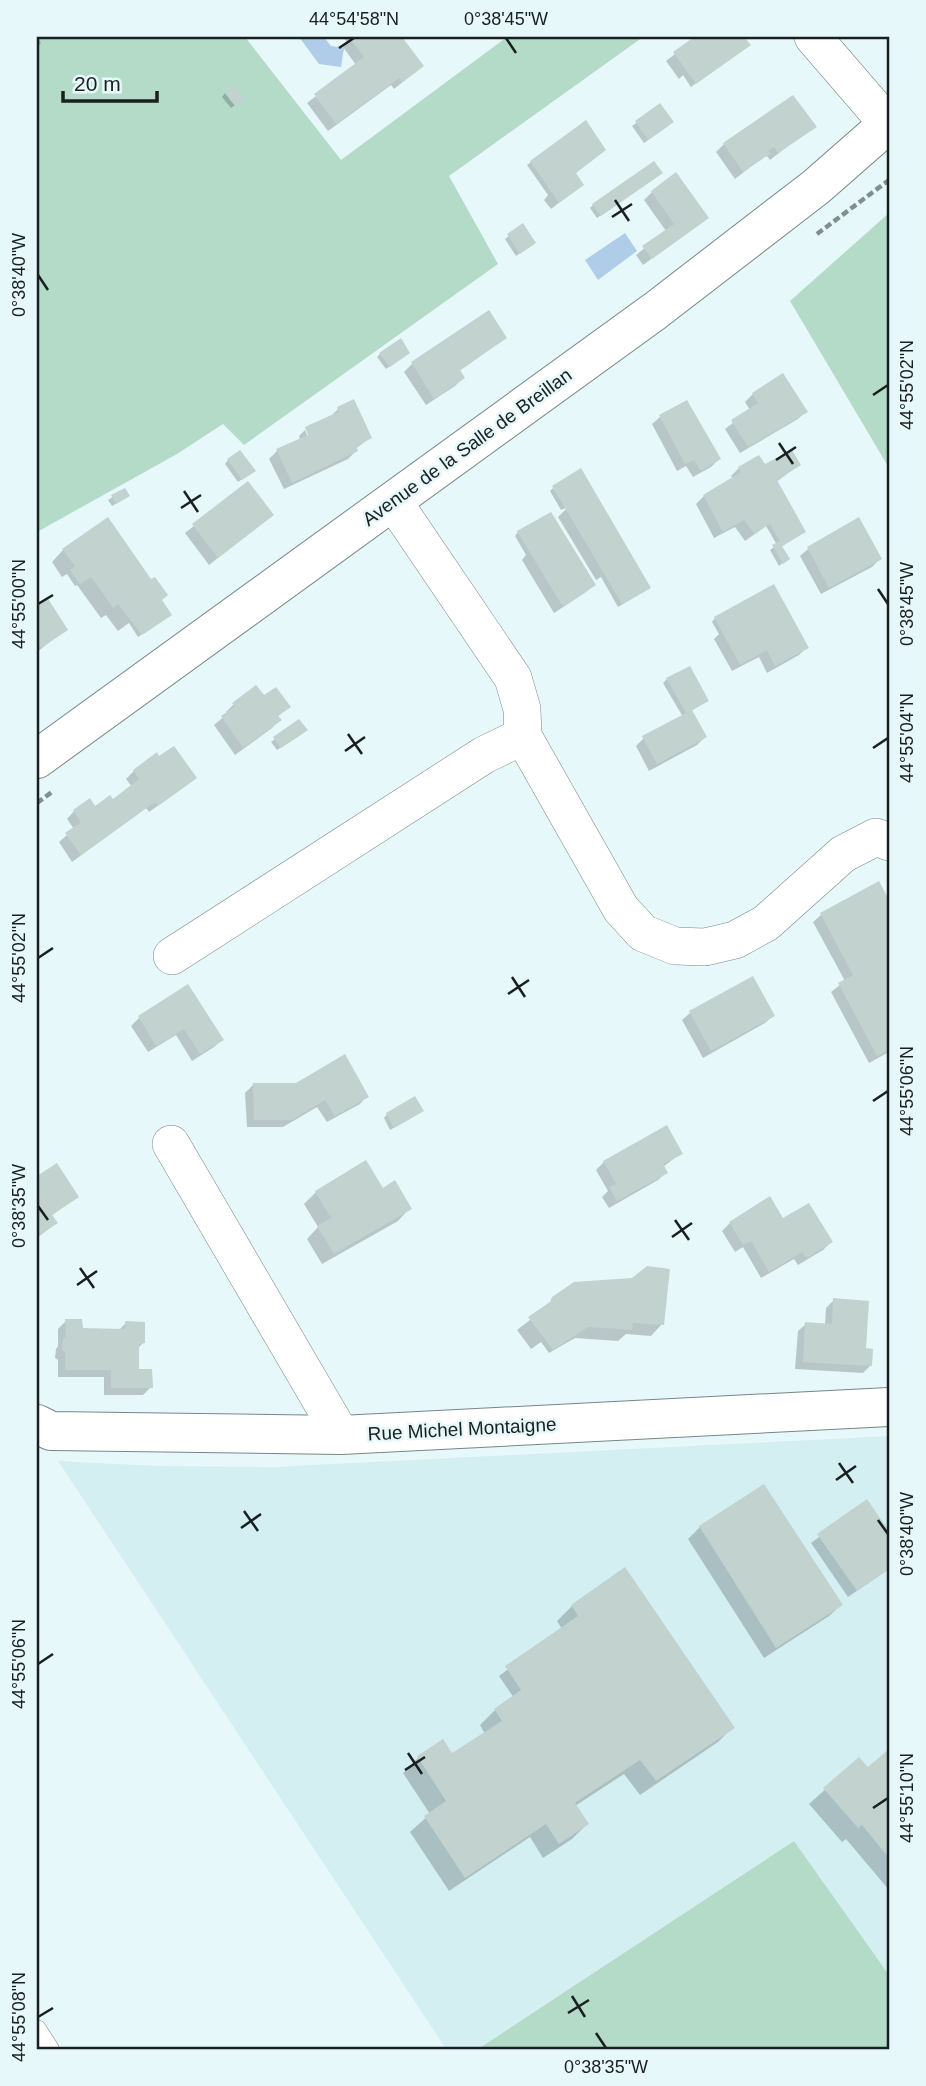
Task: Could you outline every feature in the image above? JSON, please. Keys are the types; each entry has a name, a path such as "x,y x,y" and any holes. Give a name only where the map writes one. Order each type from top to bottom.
{"street":[{"path":"813,37 889,124"},
{"name":"Avenue de la Salle de Breillan","path":"37,759 655,311 816,187 889,124"},
{"path":"393,501 513,678 522,709 523,736 621,909 643,933 675,946 705,947 735,940 766,923 843,854 885,833"},
{"path":"172,956 484,755 523,736"},
{"path":"171,1144 341,1435"},
{"name":"Rue Michel Montaigne","path":"37,1424 51,1431 341,1435 889,1408"}],"lane":[{"path":"37,2029 50,2049"}],"shaded area":[{"path":"889,1436 889,1975 794,1841 478,2049 446,2049 58,1461 159,1466 274,1467"}],"green space":[{"path":"37,37 245,37 341,160 507,37 643,37 449,176 498,264 244,445 223,424 177,454 37,532"},
{"path":"889,213 889,468 790,301"},
{"path":"794,1841 889,1975 889,2049 478,2049"}],"water":[{"path":"299,37 324,37 331,46 344,48 341,67 319,64"},
{"path":"625,233 637,251 598,280 585,260"}],"building":[{"path":"349,37 402,37 424,66 403,82 399,78 336,124 314,94 364,57"},
{"path":"694,37 744,37 751,45 696,84 673,52"},
{"path":"235,84 246,99 235,106 224,92"},
{"path":"793,95 817,127 778,153 774,147 768,151 770,154 743,172 723,143"},
{"path":"660,103 674,122 648,140 635,121"},
{"path":"586,120 606,150 576,173 584,185 559,203 530,161"},
{"path":"654,161 663,173 601,216 592,204"},
{"path":"676,172 709,218 652,259 642,246 674,224 651,191"},
{"path":"523,223 536,243 520,254 507,234"},
{"path":"489,310 507,338 460,370 465,378 434,399 411,362"},
{"path":"401,338 410,353 390,367 379,353"},
{"path":"783,373 808,412 748,447 731,420 758,403 752,393"},
{"path":"354,399 372,438 356,446 358,451 292,483 276,449 308,435 305,427 338,412 337,407"},
{"path":"687,400 721,459 701,471 694,460 685,464 659,415"},
{"path":"240,450 256,471 242,480 227,459"},
{"path":"792,450 801,465 777,480 806,532 782,546 790,559 783,564 772,545 780,541 770,524 754,534 744,520 723,532 703,495 741,472 738,467 759,455 765,464"},
{"path":"581,468 651,588 622,604 552,486"},
{"path":"248,481 274,515 218,558 192,524"},
{"path":"125,488 130,496 116,504 111,495"},
{"path":"551,512 596,585 563,607 517,531"},
{"path":"108,517 151,579 155,577 168,595 162,600 172,615 142,635 118,604 113,608 91,577 80,584 70,570 75,566 62,549"},
{"path":"859,517 882,559 829,588 807,547"},
{"path":"774,584 809,648 775,666 767,650 740,665 714,617"},
{"path":"47,597 68,630 41,648 37,642 37,604"},
{"path":"690,666 709,701 692,710 707,737 657,764 642,736 686,713 666,678"},
{"path":"256,685 264,695 276,687 291,707 278,716 282,720 243,748 221,716 235,706 232,703"},
{"path":"299,719 308,730 281,748 273,737"},
{"path":"174,746 197,778 158,806 155,802 81,855 65,833 81,822 73,810 90,798 95,806 110,795 113,799 139,779 133,770 157,752 159,756"},
{"path":"879,881 889,900 889,1050 877,1056 838,983 853,975 820,913"},
{"path":"753,976 775,1016 711,1051 689,1011"},
{"path":"188,984 224,1040 200,1054 184,1029 156,1046 138,1016"},
{"path":"345,1054 369,1097 335,1116 325,1100 292,1120 254,1120 253,1083 296,1083"},
{"path":"415,1096 424,1111 394,1128 386,1113"},
{"path":"667,1125 683,1154 663,1164 668,1173 617,1201 609,1187 616,1184 603,1161"},
{"path":"366,1160 383,1188 395,1180 412,1209 334,1254 317,1226 331,1218 315,1191"},
{"path":"57,1163 79,1197 52,1215 58,1223 37,1237 37,1176"},
{"path":"770,1196 783,1218 809,1203 833,1242 807,1258 802,1252 769,1272 751,1241 743,1245 729,1222"},
{"path":"647,1266 670,1269 664,1325 633,1323 632,1330 588,1327 553,1350 528,1317 574,1282 632,1278"},
{"path":"833,1298 869,1301 866,1348 873,1349 872,1366 803,1362 805,1322 832,1324"},
{"path":"65,1319 82,1319 83,1328 125,1329 125,1321 145,1322 145,1343 139,1344 139,1369 152,1369 153,1388 111,1388 111,1370 65,1370 65,1352 62,1350 63,1339 66,1337"},
{"path":"764,1484 843,1605 776,1648 699,1526"},
{"path":"867,1499 889,1531 889,1569 857,1591 817,1534"},
{"path":"625,1567 735,1728 656,1781 640,1760 575,1803 589,1824 559,1844 546,1824 465,1878 424,1816 446,1801 417,1756 443,1739 452,1753 502,1721 494,1709 521,1690 505,1666 578,1616 571,1605"},
{"path":"889,1749 889,1858 862,1825 858,1828 823,1788 859,1757 868,1767"}]}
